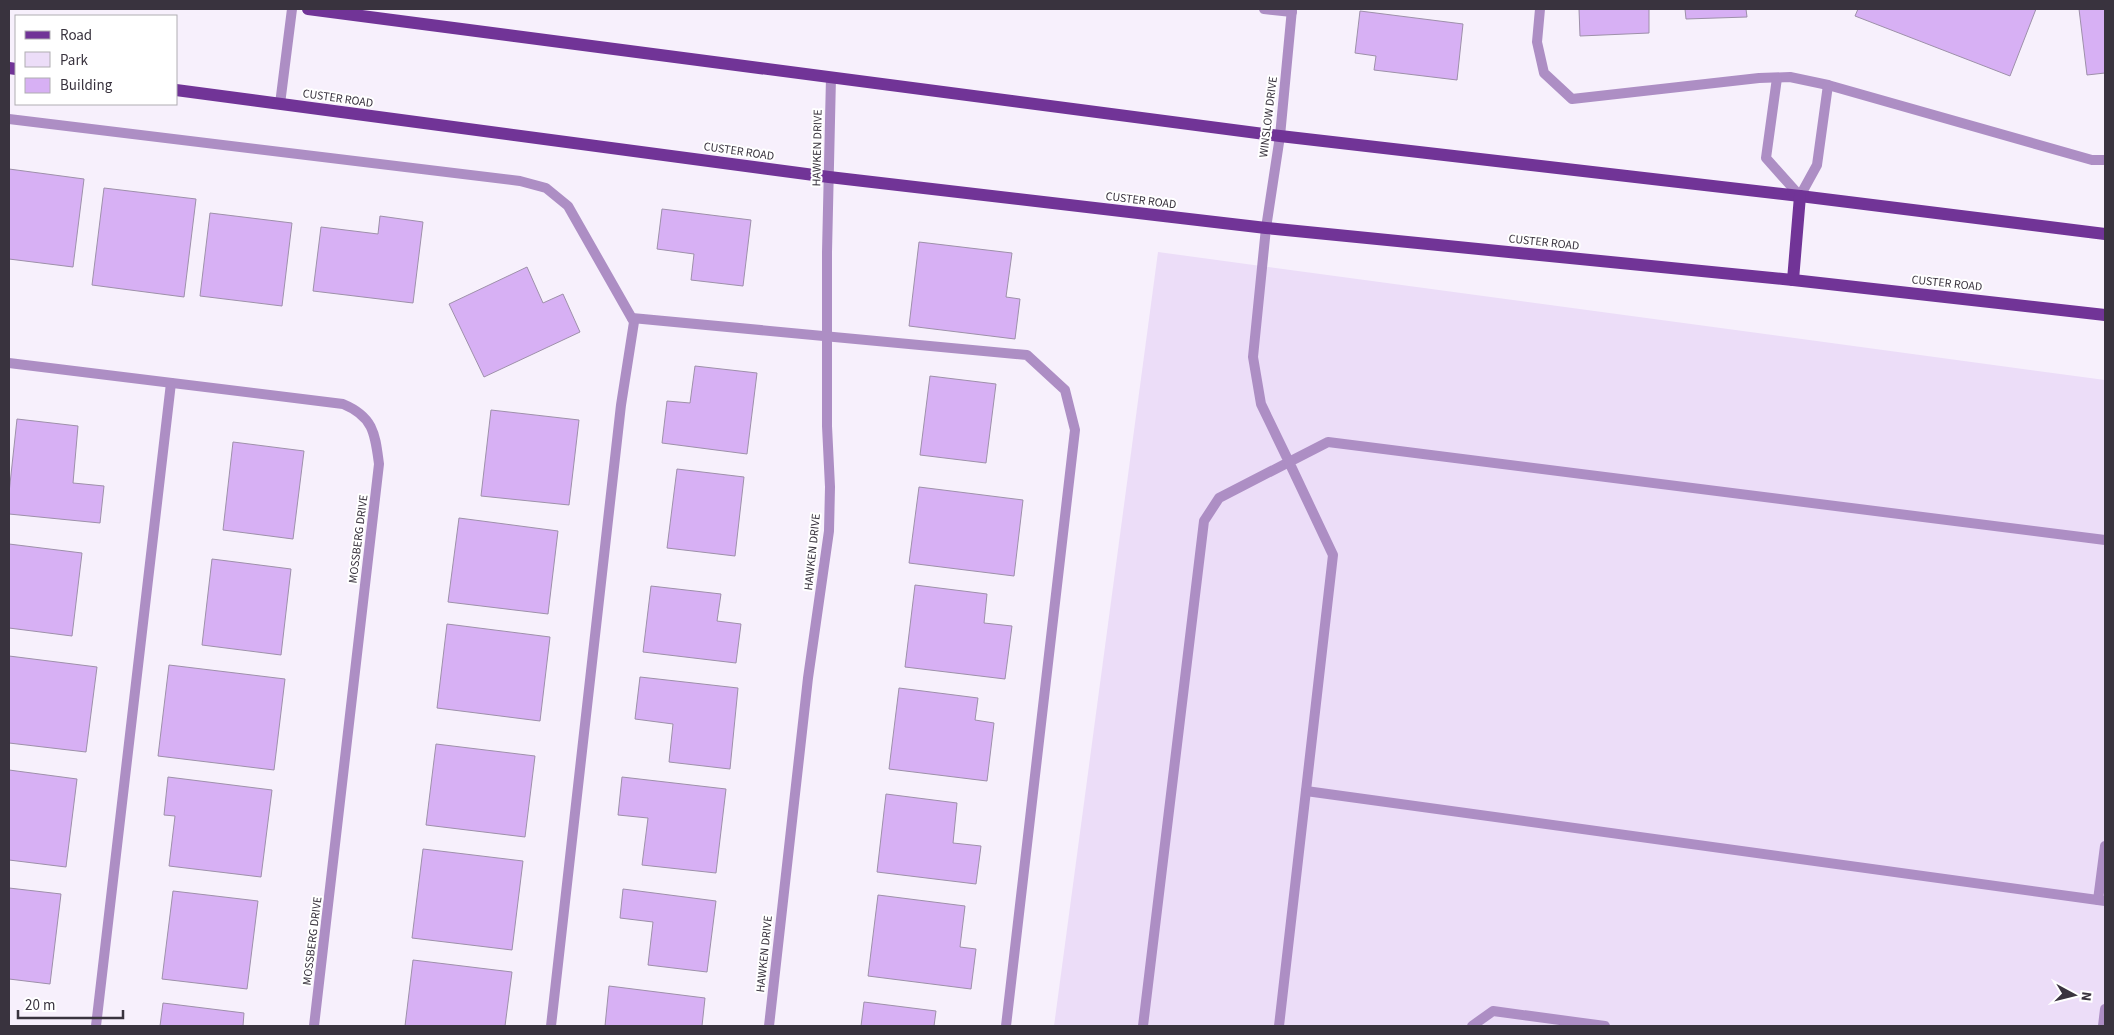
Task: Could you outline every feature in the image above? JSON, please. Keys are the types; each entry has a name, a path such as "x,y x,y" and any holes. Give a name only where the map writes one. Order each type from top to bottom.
{"main road":[{"path":"308,9 1280,136 1800,196 2105,234"},
{"name":"CUSTER ROAD","path":"178,90 828,177 1266,228 1793,280 2105,315"},
{"path":"1793,280 1800,196"}],"street":[{"path":"280,104 292,9"},
{"path":"1264,9 1292,10"},
{"path":"1540,9 1536,42 1544,73 1572,99 1759,78 1790,78 1828,85 2092,160 2105,160"},
{"name":"WINSLOW DRIVE","path":"1279,1026 1333,555 1261,404 1253,358 1266,228 1280,136 1292,10"},
{"name":"HAWKEN DRIVE","path":"769,1026 808,678 829,531 828,177 831,77"},
{"path":"1777,78 1766,158 1800,196 1817,165 1828,85"},
{"path":"9,119 520,182 546,188 568,206 634,322 621,405 551,1026"},
{"path":"632,318 1027,355 1065,390 1075,430 1006,1026"},
{"name":"MOSSBERG DRIVE","path":"9,363 342,404 356,410 368,421 380,464 314,1026"},
{"path":"96,1026 171,383"},
{"path":"1143,1026 1204,521 1219,498 1328,442 2105,540"},
{"path":"1306,792 2102,900 2105,846"},
{"path":"2103,1026 2105,1010"},
{"path":"1472,1026 1493,1011 1605,1026"}],"green space":[{"path":"1158,252 2105,380 2105,1026 1054,1026"}],"building":[{"path":"1579,9 1649,9 1649,33 1580,36"},
{"path":"1685,9 1746,9 1747,17 1686,19"},
{"path":"1858,9 2036,9 2010,76 1855,16"},
{"path":"2079,9 2105,9 2105,73 2087,75"},
{"path":"1360,11 1463,24 1457,80 1374,70 1376,56 1355,53"},
{"path":"9,169 84,179 73,267 9,259"},
{"path":"104,188 196,199 184,297 92,285"},
{"path":"662,209 751,220 743,286 691,280 694,254 657,249"},
{"path":"210,213 292,223 282,306 200,296"},
{"path":"380,216 423,222 413,303 313,291 321,227 378,234"},
{"path":"919,242 1012,253 1006,297 1020,299 1015,339 909,326"},
{"path":"527,267 543,303 563,294 580,332 484,377 449,304"},
{"path":"695,366 757,373 747,454 662,443 667,401 690,403"},
{"path":"930,376 996,384 986,463 920,455"},
{"path":"491,410 579,420 569,505 481,496"},
{"path":"17,419 78,426 73,483 104,486 100,523 9,514 9,493"},
{"path":"233,442 304,451 293,539 223,530"},
{"path":"677,469 744,477 735,556 667,548"},
{"path":"919,487 1023,500 1014,576 909,563"},
{"path":"459,518 558,531 548,614 448,602"},
{"path":"9,544 82,553 72,636 9,628"},
{"path":"212,559 291,569 281,655 202,645"},
{"path":"915,585 987,594 984,623 1012,626 1005,679 905,667"},
{"path":"651,586 721,594 717,621 741,624 736,663 643,652"},
{"path":"447,624 550,637 540,721 437,708"},
{"path":"9,656 97,667 86,752 9,743"},
{"path":"169,665 285,679 274,770 158,756"},
{"path":"640,677 738,688 730,769 669,762 673,724 635,719"},
{"path":"899,688 978,698 975,720 994,723 987,781 889,769"},
{"path":"436,744 535,756 525,837 426,825"},
{"path":"9,770 77,779 66,867 9,860"},
{"path":"168,777 272,790 261,877 169,866 175,816 164,815"},
{"path":"622,777 726,789 716,873 642,865 648,818 618,815"},
{"path":"886,794 957,803 953,843 981,846 976,884 877,872"},
{"path":"423,849 523,861 512,950 412,938"},
{"path":"9,888 61,894 50,984 9,979"},
{"path":"623,889 716,901 707,972 648,965 653,922 620,918"},
{"path":"173,891 258,901 247,989 162,979"},
{"path":"878,895 965,906 960,947 976,949 971,989 868,976"},
{"path":"413,960 512,972 505,1026 405,1026"},
{"path":"609,986 705,998 702,1026 605,1026"},
{"path":"864,1002 936,1011 934,1026 861,1026"},
{"path":"163,1003 244,1013 243,1026 160,1026"}]}
